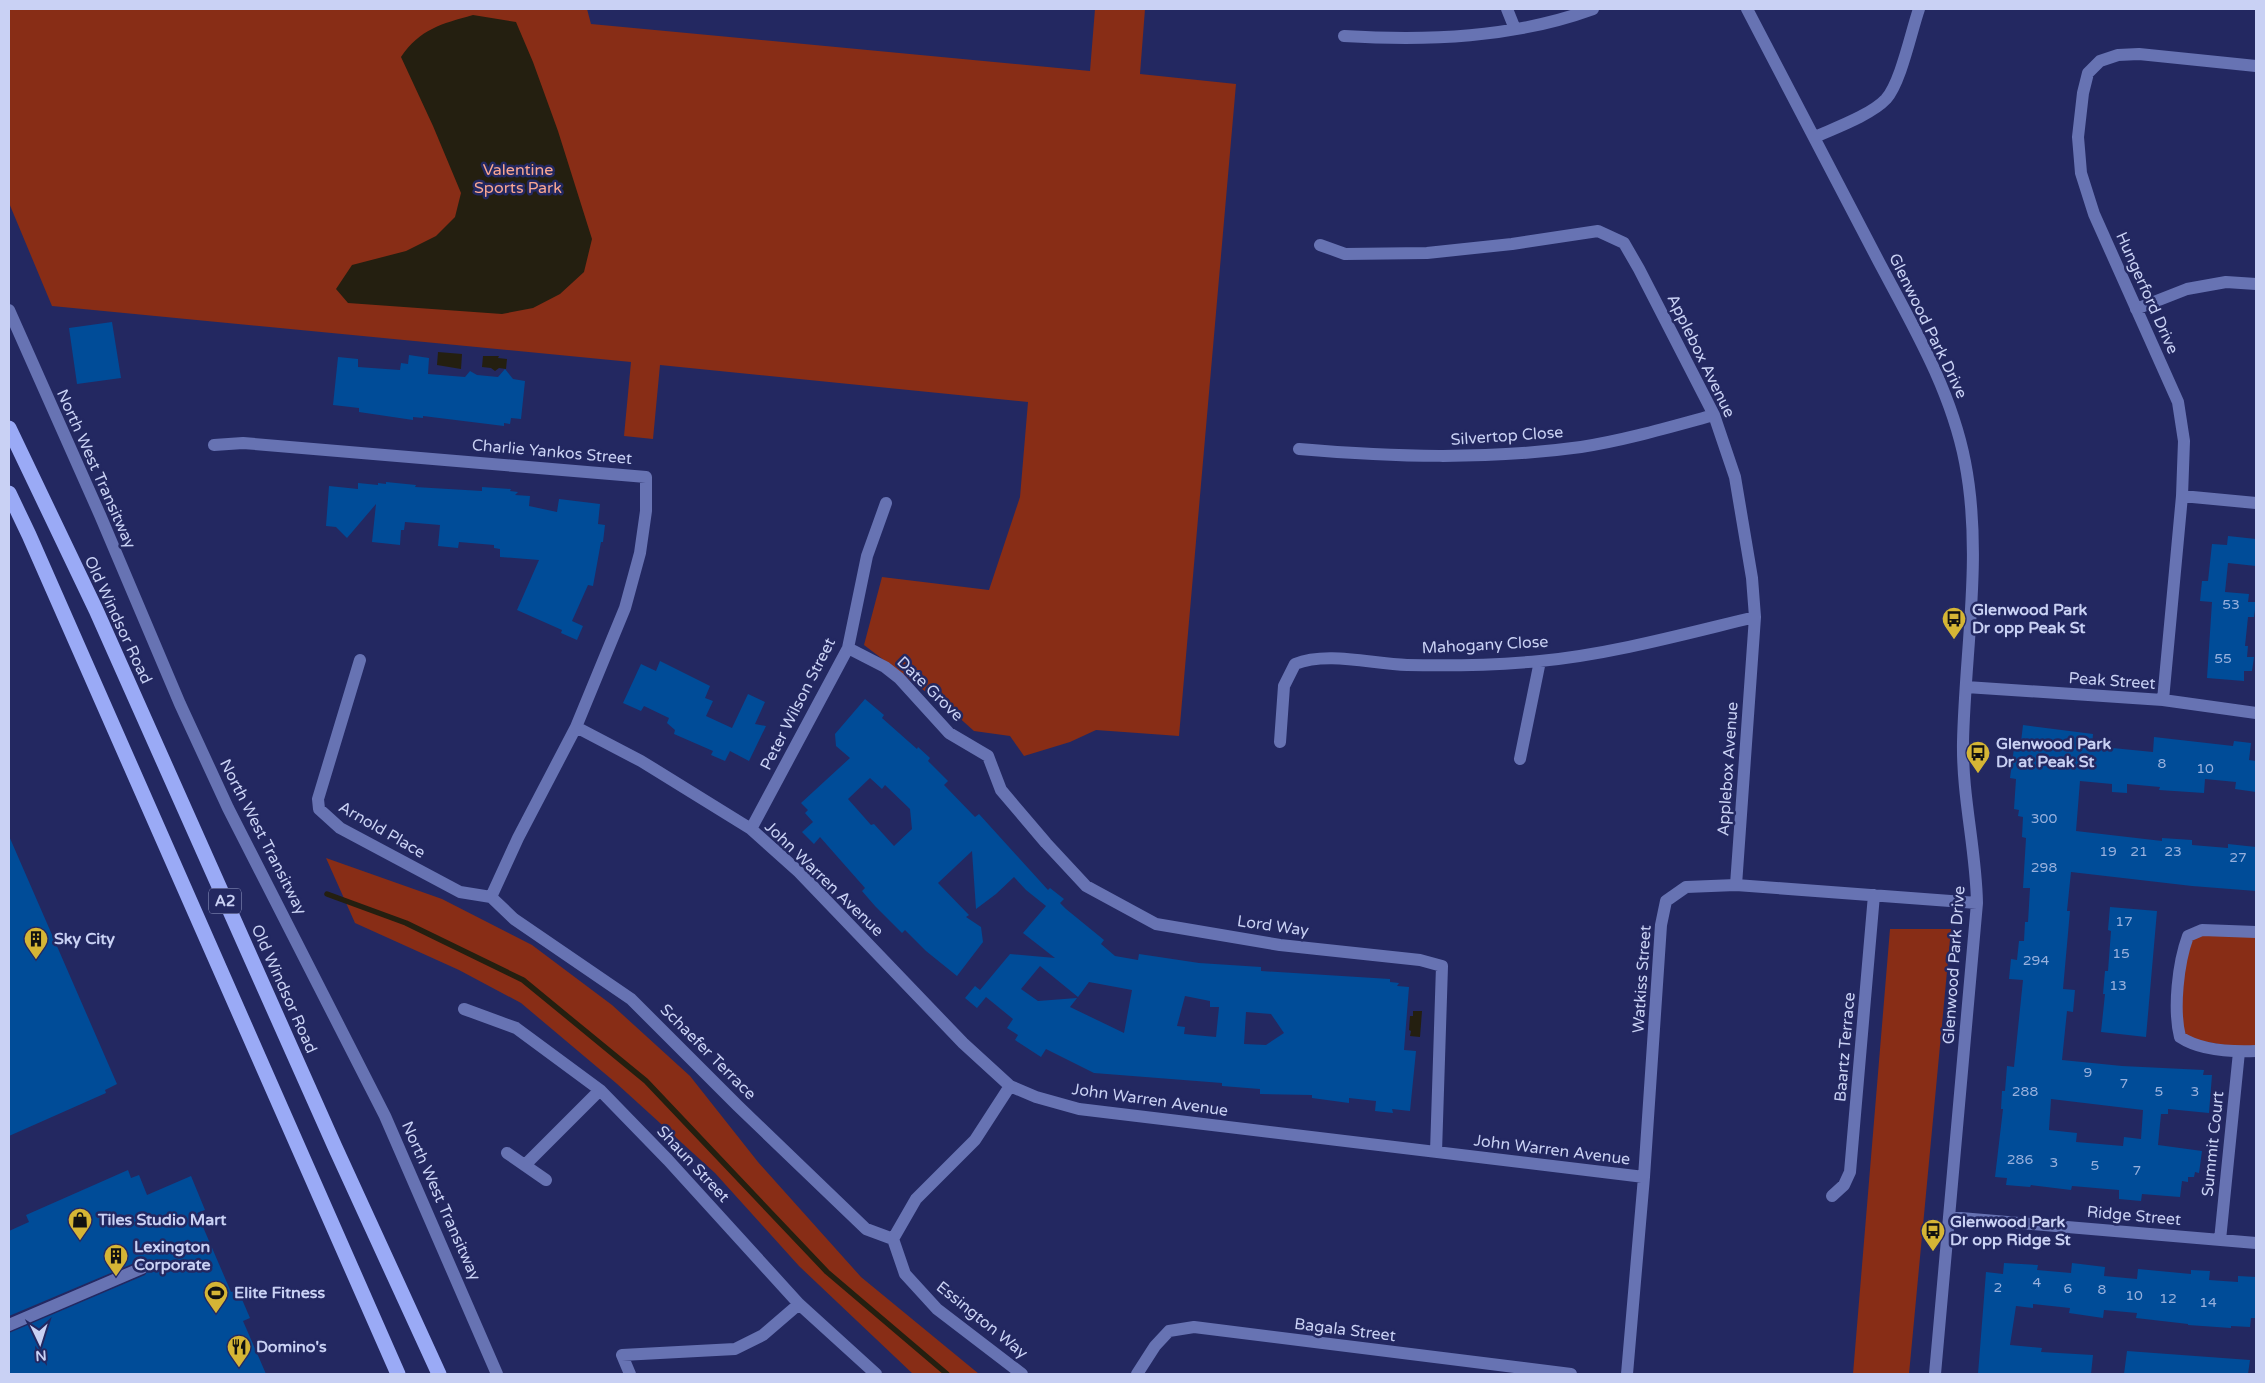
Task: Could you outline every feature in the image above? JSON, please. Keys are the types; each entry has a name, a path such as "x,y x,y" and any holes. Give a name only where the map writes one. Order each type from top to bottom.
{"highway":[{"path":"9,419 16,443"},
{"name":"Old Windsor Road","path":"9,428 96,610 438,1374"},
{"name":"A2","path":"9,493 398,1374"}],"street":[{"path":"1507,9 1515,29"},
{"path":"1344,36 1398,39 1451,38 1515,29 1577,15 1593,9"},
{"name":"Glenwood Park Drive","path":"1747,9 1915,330 1947,398 1965,462 1972,510 1973,554 1963,780 1973,848 1977,903 1935,1374"},
{"path":"1815,137 1869,111 1885,100 1897,78 1919,9"},
{"name":"Hungerford Drive","path":"2163,700 2182,496 2184,441 2178,402 2094,214 2081,173 2078,137 2083,93 2088,73 2100,61 2118,55 2139,54 2256,66"},
{"name":"Applebox Avenue","path":"1320,245 1345,254 1427,253 1512,244 1598,231 1624,243 1714,415 1735,477 1752,578 1755,617 1736,885"},
{"path":"2136,309 2187,289 2226,282 2256,284"},
{"name":"North West Transitway","path":"9,310 184,713 228,808 385,1116 497,1374"},
{"name":"Silvertop Close","path":"1299,449 1366,455 1444,456 1535,452 1642,435 1714,415"},
{"name":"Charlie Yankos Street","path":"214,446 243,442 646,477 646,511 640,553 627,599 576,727 518,838 491,897"},
{"path":"2182,496 2256,502"},
{"name":"Peter Wilson Street","path":"751,829 848,648 867,556 886,503"},
{"name":"Mahogany Close","path":"1280,742 1284,686 1295,664 1306,660 1321,658 1405,665 1455,665 1540,660 1639,645 1755,617"},
{"name":"Date Grove","path":"848,648 885,667 899,678 949,733 988,756"},
{"name":"Arnold Place","path":"360,660 318,799 319,809 340,828 460,892 491,897"},
{"path":"1520,759 1540,660"},
{"name":"Peak Street","path":"1966,686 2163,700 2256,714"},
{"name":"John Warren Avenue","path":"576,727 641,761 751,829 799,872 964,1043 1010,1086 1036,1097 1079,1109 1644,1177"},
{"name":"Lord Way","path":"988,756 1001,790 1086,886 1156,924 1280,945 1420,960 1442,966 1436,1152"},
{"name":"Watkiss Street","path":"1627,1374 1644,1177 1662,925 1666,901 1686,887 1736,885 1977,903"},
{"name":"Baartz Terrace","path":"1832,1196 1844,1185 1850,1172 1874,895"},
{"name":"Schaefer Terrace","path":"491,897 514,919 631,999 731,1100 866,1229 893,1239"},
{"path":"2256,932 2202,930 2188,936 2183,951 2176,1021 2180,1037 2192,1045 2239,1052 2256,1051"},
{"name":"Shaun Street","path":"464,1009 516,1028 600,1090 668,1160 799,1304 876,1374"},
{"name":"Summit Court","path":"2220,1240 2239,1052"},
{"path":"893,1239 916,1200 975,1140 1010,1086"},
{"path":"525,1165 600,1090"},
{"path":"507,1153 546,1180"},
{"name":"Ridge Street","path":"1949,1217 2256,1243"},
{"name":"Essington Way","path":"893,1239 905,1274 937,1309 1022,1374"},
{"path":"9,1325 142,1268"},
{"path":"630,1374 622,1355 735,1350 763,1335 799,1304"},
{"name":"Bagala Street","path":"1137,1374 1155,1346 1169,1331 1194,1327 1570,1374"}],"green space":[{"name":"Valentine Sports Park","path":"9,9 587,9 591,24 1090,71 1095,9 1145,9 1140,74 1236,84 1179,736 1096,730 1070,742 1024,756 1010,736 974,731 955,714 864,645 882,577 989,590 1020,497 1028,402 660,365 653,439 624,436 631,362 52,306 9,203"},
{"path":"326,858 442,899 532,945 612,1005 690,1076 758,1162 861,1277 979,1374 913,1374 799,1266 715,1173 616,1083 521,1003 459,970 355,923"},
{"path":"1890,929 1951,929 1909,1374 1853,1374"},
{"path":"2256,932 2256,1051 2180,1037 2183,951 2188,936"}],"shaded area":[{"path":"473,15 516,22 558,131 592,239 584,272 560,294 533,308 502,314 348,303 336,289 352,265 406,251 436,236 455,217 461,193 401,57 416,40 432,29"},
{"path":"438,352 462,354 461,369 437,365"},
{"path":"483,356 499,356 498,358 507,359 506,369 499,368 495,371 491,368 482,367"},
{"path":"1413,1011 1422,1011 1420,1037 1410,1036 1410,1016 1413,1016"}],"building":[{"path":"112,322 121,378 77,384 69,328"},
{"path":"409,355 429,358 428,374 465,377 470,371 477,375 498,377 505,369 513,379 525,381 521,419 511,418 510,424 504,423 504,426 423,416 423,418 413,417 413,420 359,412 359,408 333,405 338,357 358,359 358,367 400,370 401,363 408,364"},
{"path":"386,482 416,485 415,487 482,491 482,487 511,489 510,491 518,492 515,495 530,496 529,506 557,512 559,499 600,504 598,524 605,525 603,542 601,542 593,586 588,585 572,621 583,626 577,640 561,633 562,630 517,610 539,560 500,557 500,549 494,548 494,545 459,542 458,548 438,546 440,525 405,522 404,530 401,530 400,545 372,542 376,504 347,538 336,527 326,526 329,486 358,489 358,483 378,485 378,483 386,484"},
{"path":"2228,536 2256,539 2256,566 2228,563 2225,592 2249,594 2248,602 2256,602 2254,617 2248,617 2245,646 2248,646 2247,657 2254,657 2252,671 2244,671 2244,681 2207,678 2212,602 2200,601 2202,581 2208,581 2212,544 2227,545"},
{"path":"660,661 710,686 705,698 713,701 706,716 732,728 748,694 765,702 755,724 766,726 749,761 730,751 725,761 711,755 713,751 674,734 675,730 667,723 669,718 644,706 641,711 623,703 641,664 656,671"},
{"path":"865,699 884,715 882,718 930,758 928,761 948,781 944,785 975,817 979,814 1048,890 1050,888 1064,899 1060,903 1104,940 1101,944 1115,956 1138,960 1139,954 1199,963 1261,967 1261,971 1390,979 1390,982 1399,983 1397,986 1409,987 1404,1050 1416,1051 1410,1111 1392,1109 1393,1113 1375,1111 1376,1101 1349,1098 1349,1103 1312,1098 1312,1095 1260,1094 1260,1089 1222,1086 1222,1083 1094,1073 1046,1049 1041,1057 1015,1040 1018,1035 1007,1028 1013,1019 986,997 977,1008 965,998 975,986 980,990 1010,954 1055,958 1023,933 1046,906 1026,890 1014,877 976,909 972,851 938,883 969,915 966,917 981,927 983,942 957,976 926,951 905,930 902,933 862,891 865,888 820,837 814,844 802,832 813,822 805,813 808,810 801,803 850,758 836,746 835,734","holes":["870,778 882,789 885,785 910,809 912,829 894,846 874,824 871,825 848,799","1040,966 1078,997 1089,982 1132,990 1124,1033 1070,1007 1077,998 1038,1001 1021,989","1185,996 1210,1001 1210,1007 1219,1007 1216,1037 1184,1034 1185,1027 1177,1026","1246,1012 1271,1014 1284,1033 1266,1045 1244,1044"]},
{"path":"2023,725 2093,734 2092,746 2153,752 2154,737 2233,746 2234,741 2251,743 2249,760 2256,761 2256,792 2235,789 2236,782 2205,779 2204,793 2159,790 2160,787 2127,784 2127,793 2112,792 2112,784 2080,781 2076,831 2162,841 2162,838 2192,840 2192,845 2228,848 2228,844 2256,847 2256,891 2192,886 2071,872 2067,911 2070,911 2063,989 2075,990 2073,1012 2067,1011 2062,1060 2122,1066 2204,1070 2203,1075 2212,1075 2209,1113 2168,1109 2168,1114 2161,1114 2158,1145 2202,1151 2199,1173 2195,1172 2194,1177 2188,1177 2188,1182 2182,1181 2180,1197 2142,1194 2141,1201 2119,1199 2119,1190 2072,1186 2071,1190 2031,1185 2030,1187 2006,1185 2007,1178 1995,1177 2003,1109 2001,1109 2002,1091 2005,1091 2007,1066 2014,1067 2023,980 2009,979 2011,959 2017,960 2019,941 2024,941 2025,922 2028,922 2030,888 2023,888 2026,838 2022,837 2023,817 2018,816 2019,810 2014,809 2016,779 2010,778 2015,741 2021,742","holes":["2051,1099 2143,1110 2141,1139 2124,1137 2123,1146 2076,1142 2077,1133 2049,1130"]},
{"name":"Sky City","path":"9,836 117,1084 105,1090 106,1093 9,1136"},
{"path":"2110,907 2157,911 2146,1037 2101,1032 2105,994 2103,994 2105,971 2108,971 2111,931 2108,930"},
{"name":"Lexington Corporate","path":"128,1170 131,1178 139,1175 147,1195 191,1176 205,1210 197,1213 231,1292 238,1290 250,1318 243,1321 266,1374 9,1374 9,1333 145,1275 150,1268 146,1261 139,1261 9,1316 9,1231 29,1222 26,1215"},
{"path":"2004,1263 2038,1265 2037,1270 2071,1273 2072,1263 2105,1267 2104,1276 2137,1279 2138,1269 2191,1274 2191,1270 2210,1271 2209,1280 2238,1282 2238,1276 2256,1277 2256,1318 2251,1318 2250,1327 2231,1326 2231,1328 2188,1325 2136,1318 2137,1313 2104,1310 2103,1318 2069,1313 2070,1308 2033,1304 2033,1308 2016,1306 2010,1345 2042,1348 2041,1352 2093,1355 2091,1374 1978,1374 1986,1272 2003,1274"},
{"path":"2127,1351 2250,1360 2248,1374 2124,1374"}],"waterway":[{"path":"327,894 406,923 523,980 646,1081 827,1272 947,1374"}],"place":[{"name":"Glenwood Park Dr opp Peak St","path":"1954,640"},
{"name":"Glenwood Park Dr at Peak St","path":"1978,774"},
{"name":"Sky City","path":"36,960"},
{"name":"Tiles Studio Mart","path":"80,1241"},
{"name":"Glenwood Park Dr opp Ridge St","path":"1933,1252"},
{"name":"Lexington Corporate","path":"116,1277"},
{"name":"Elite Fitness","path":"216,1314"},
{"name":"Domino's","path":"239,1368"}]}
